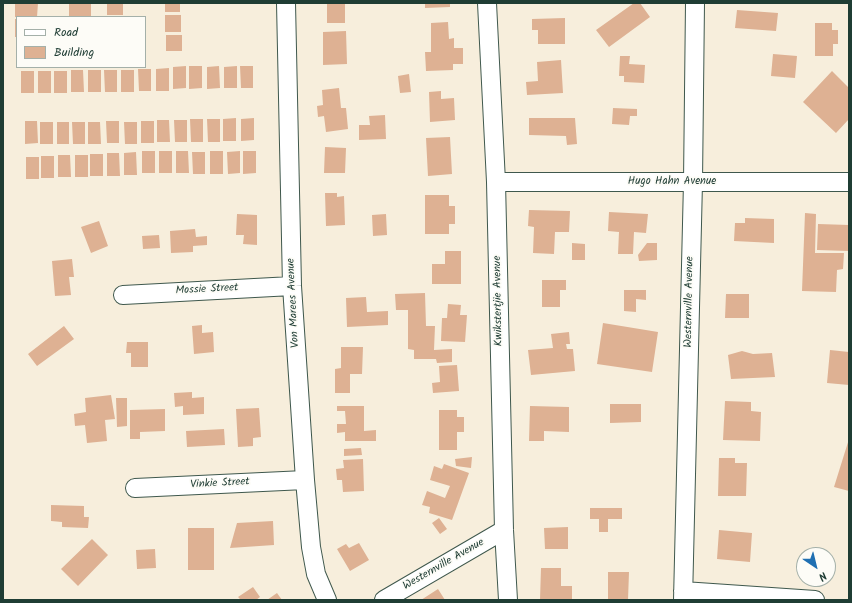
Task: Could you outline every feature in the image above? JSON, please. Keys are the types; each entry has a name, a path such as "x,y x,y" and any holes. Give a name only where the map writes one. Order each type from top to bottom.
{"street":[{"name":"Von Marees Avenue","path":"286,3 292,286 305,480 311,547 316,574 327,600"},
{"name":"Kwikstertjie Avenue","path":"487,3 496,182 504,530 508,600"},
{"name":"Westernville Avenue","path":"683,596 693,182 695,3"},
{"name":"Hugo Hahn Avenue","path":"496,182 849,182"},
{"name":"Mossie Street","path":"123,295 292,286"},
{"name":"Vinkie Street","path":"135,488 305,480"},
{"name":"Westernville Avenue","path":"384,600 504,530"},
{"path":"683,596 815,600"}],"building":[{"path":"15,3 38,3 37,16 15,17"},
{"path":"69,3 91,3 91,16 69,16"},
{"path":"107,3 123,3 123,15 107,15"},
{"path":"165,3 180,3 180,12 165,12"},
{"path":"327,3 345,3 345,23 327,23"},
{"path":"425,3 450,3 450,7 425,8"},
{"path":"634,3 640,3 650,17 609,47 596,30"},
{"path":"737,10 778,13 776,31 735,28"},
{"path":"165,15 181,15 181,32 165,32"},
{"path":"565,18 565,44 538,44 538,30 532,30 532,19"},
{"path":"15,19 16,19 16,37"},
{"path":"448,22 449,39 454,38 454,48 463,48 463,64 453,64 453,70 426,71 425,52 431,52 431,23"},
{"path":"815,23 832,23 832,30 838,30 838,44 833,44 833,56 815,56"},
{"path":"346,31 347,64 323,65 323,32"},
{"path":"166,35 182,35 182,51 166,51"},
{"path":"773,54 797,56 795,78 771,76"},
{"path":"620,56 630,56 629,64 645,65 644,83 624,82 624,76 619,76"},
{"path":"561,60 563,93 527,95 526,82 538,81 537,62"},
{"path":"186,66 186,88 173,89 173,67"},
{"path":"189,66 202,66 202,88 189,89"},
{"path":"219,66 220,88 207,89 207,67"},
{"path":"237,66 237,88 224,88 224,67"},
{"path":"240,66 253,66 253,88 241,88"},
{"path":"169,68 169,91 156,91 156,69"},
{"path":"138,69 151,69 151,91 139,91"},
{"path":"71,70 83,70 84,92 71,92"},
{"path":"88,70 101,70 101,92 88,92"},
{"path":"104,70 117,70 117,92 105,92"},
{"path":"121,70 134,70 134,92 121,92"},
{"path":"21,71 34,71 34,93 21,93"},
{"path":"38,71 51,71 51,93 38,93"},
{"path":"54,71 67,71 67,93 54,93"},
{"path":"832,71 849,88 849,119 836,133 803,102"},
{"path":"409,74 411,92 400,93 398,76"},
{"path":"339,88 341,108 346,108 348,129 326,132 324,116 318,117 317,106 323,105 322,90"},
{"path":"441,91 441,99 454,98 455,120 430,122 429,92"},
{"path":"613,108 637,109 637,116 630,116 629,125 612,124"},
{"path":"385,115 386,139 359,140 359,125 370,125 369,116"},
{"path":"236,118 236,141 223,141 223,119"},
{"path":"254,118 254,140 241,141 241,119"},
{"path":"529,118 575,118 577,144 567,145 566,136 529,135"},
{"path":"190,119 203,119 203,142 191,142"},
{"path":"207,119 220,119 220,142 208,142"},
{"path":"157,120 169,120 170,142 157,142"},
{"path":"174,120 187,120 187,142 175,142"},
{"path":"25,121 37,121 38,143 25,144"},
{"path":"106,121 119,121 119,143 107,143"},
{"path":"141,121 154,121 154,143 141,143"},
{"path":"40,122 53,122 53,144 40,144"},
{"path":"57,122 69,122 69,144 57,144"},
{"path":"72,122 85,122 85,144 73,144"},
{"path":"88,122 100,122 101,144 88,144"},
{"path":"124,122 137,122 137,144 125,144"},
{"path":"450,137 452,174 428,176 426,138"},
{"path":"325,147 346,148 345,173 324,173"},
{"path":"142,151 155,151 155,173 142,173"},
{"path":"159,151 172,151 172,173 159,173"},
{"path":"176,151 188,151 189,173 176,173"},
{"path":"210,151 223,151 223,174 210,174"},
{"path":"240,151 240,173 228,174 227,152"},
{"path":"243,151 256,151 256,173 243,174"},
{"path":"136,152 137,175 124,175 124,153"},
{"path":"192,152 205,152 205,174 193,174"},
{"path":"107,153 119,153 120,176 107,176"},
{"path":"90,154 103,154 103,176 90,176"},
{"path":"58,155 70,155 71,177 58,177"},
{"path":"75,155 88,155 88,177 75,177"},
{"path":"41,156 54,156 54,178 41,178"},
{"path":"26,157 39,157 39,179 26,179"},
{"path":"325,193 337,193 337,197 344,196 345,225 326,226"},
{"path":"425,195 449,195 449,206 455,206 455,224 449,224 449,234 425,234"},
{"path":"529,210 570,211 569,232 555,232 554,254 533,253 534,227 528,226"},
{"path":"609,212 648,214 646,233 634,232 633,254 618,254 619,232 608,231"},
{"path":"805,213 816,214 815,253 844,253 843,269 837,270 836,292 802,291"},
{"path":"237,214 257,215 257,245 243,244 244,235 236,235"},
{"path":"386,214 387,235 373,236 372,215"},
{"path":"745,218 774,219 774,243 734,241 735,223 745,223"},
{"path":"99,221 108,246 91,253 81,227"},
{"path":"818,224 849,225 849,251 817,250"},
{"path":"195,229 196,237 207,236 207,245 193,246 193,252 171,253 170,231"},
{"path":"159,235 160,248 143,249 142,236"},
{"path":"572,243 585,244 585,260 572,260"},
{"path":"647,243 657,243 657,260 639,261 638,255"},
{"path":"445,251 461,251 461,284 432,284 432,264 445,264"},
{"path":"72,259 74,277 69,277 71,295 55,296 52,261"},
{"path":"542,280 566,280 566,290 560,290 560,307 542,307"},
{"path":"624,290 646,290 646,300 636,299 636,312 624,311"},
{"path":"425,293 426,326 435,326 434,350 452,349 452,362 437,363 436,359 414,359 414,350 408,349 408,310 396,310 395,294"},
{"path":"726,294 749,294 749,318 725,318"},
{"path":"366,297 367,312 388,311 388,325 347,327 346,298"},
{"path":"448,304 461,305 460,315 467,315 465,342 441,341 442,318 447,318"},
{"path":"603,323 658,332 652,372 597,364"},
{"path":"202,325 202,333 213,332 214,352 194,354 192,326"},
{"path":"64,326 74,339 37,366 28,354"},
{"path":"569,332 570,344 566,344 567,349 573,349 575,371 531,375 528,350 553,348 551,334"},
{"path":"127,342 148,342 148,367 131,367 131,353 126,353"},
{"path":"341,347 363,347 362,374 350,374 350,393 335,393 335,369 341,368"},
{"path":"830,350 849,352 849,385 827,383"},
{"path":"742,351 753,354 772,353 775,377 731,379 728,355"},
{"path":"457,365 459,391 433,393 432,383 440,382 439,366"},
{"path":"192,392 192,398 204,397 204,414 183,415 183,406 175,407 174,393"},
{"path":"111,395 115,419 105,420 107,441 87,443 85,425 75,426 74,414 86,412 85,398"},
{"path":"116,398 127,398 127,426 117,427"},
{"path":"725,401 751,402 751,411 761,412 760,441 723,440"},
{"path":"610,404 641,404 641,422 610,423"},
{"path":"337,406 364,406 364,431 376,430 376,441 345,441 345,432 337,433 337,424 346,424 345,411 337,411"},
{"path":"530,406 569,407 569,432 544,431 544,441 529,441"},
{"path":"259,408 261,437 253,438 253,446 238,447 236,409"},
{"path":"165,409 165,431 140,432 140,439 130,439 130,410"},
{"path":"439,410 457,410 457,417 464,417 464,432 457,432 457,450 439,450"},
{"path":"224,429 225,445 187,447 186,431"},
{"path":"849,439 849,491 834,487"},
{"path":"361,448 362,455 344,456 344,449"},
{"path":"472,457 471,468 456,466 455,459"},
{"path":"719,458 735,458 735,463 747,463 746,496 718,496"},
{"path":"363,459 364,491 343,492 342,480 337,480 336,469 344,468 343,460"},
{"path":"444,464 469,473 452,520 429,513 430,507 422,505 427,491 445,498 450,486 430,480 434,466 442,469"},
{"path":"51,505 84,506 84,517 89,517 88,528 62,527 62,522 51,521"},
{"path":"590,508 622,508 622,519 608,519 608,532 599,532 599,519 590,519"},
{"path":"439,518 447,529 440,534 432,523"},
{"path":"273,521 274,545 230,548 237,523"},
{"path":"568,527 568,549 545,549 544,528"},
{"path":"188,528 214,528 214,570 188,570"},
{"path":"719,530 752,533 750,562 717,559"},
{"path":"92,539 108,555 78,586 61,569"},
{"path":"359,543 369,560 350,571 337,549 346,544 349,548"},
{"path":"155,549 156,568 137,569 136,550"},
{"path":"541,568 561,568 561,586 572,586 572,600 540,600"},
{"path":"608,572 629,572 628,600 608,600"},
{"path":"253,587 260,597 256,600 241,600 238,597"},
{"path":"438,589 445,600 421,600"},
{"path":"277,593 282,600 267,600"}]}
